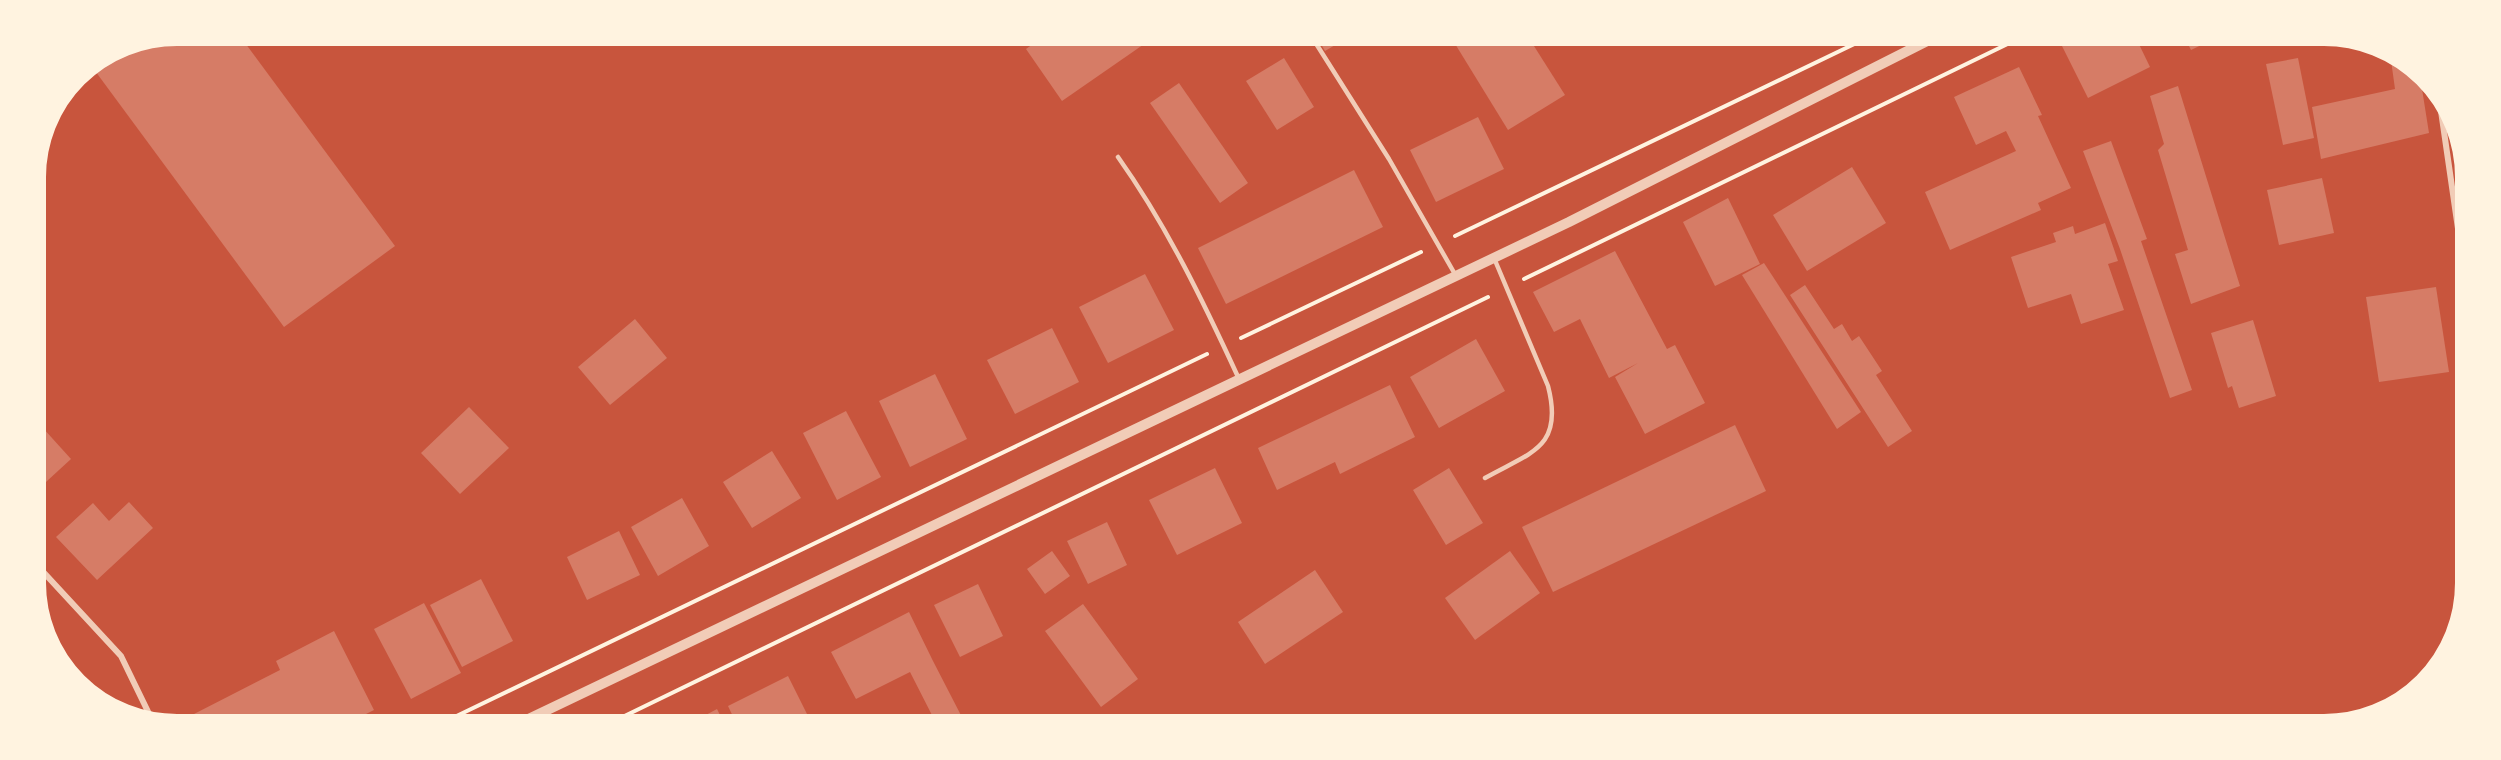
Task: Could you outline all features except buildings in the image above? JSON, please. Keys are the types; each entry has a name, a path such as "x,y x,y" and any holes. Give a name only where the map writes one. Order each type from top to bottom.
{"street":[{"path":"531,718 1456,276 1926,42"},
{"path":"2446,118 2459,227"},
{"path":"42,571 121,656 149,715"}],"lane":[{"path":"1315,42 1389,159 1456,276"},
{"path":"1118,157 1138,186 1198,293 1239,379"},
{"path":"1485,478 1542,446 1550,434 1553,404 1548,386 1505,288 1494,257"}],"path":[{"path":"452,718 1859,42"},
{"path":"620,718 2013,42"}]}
